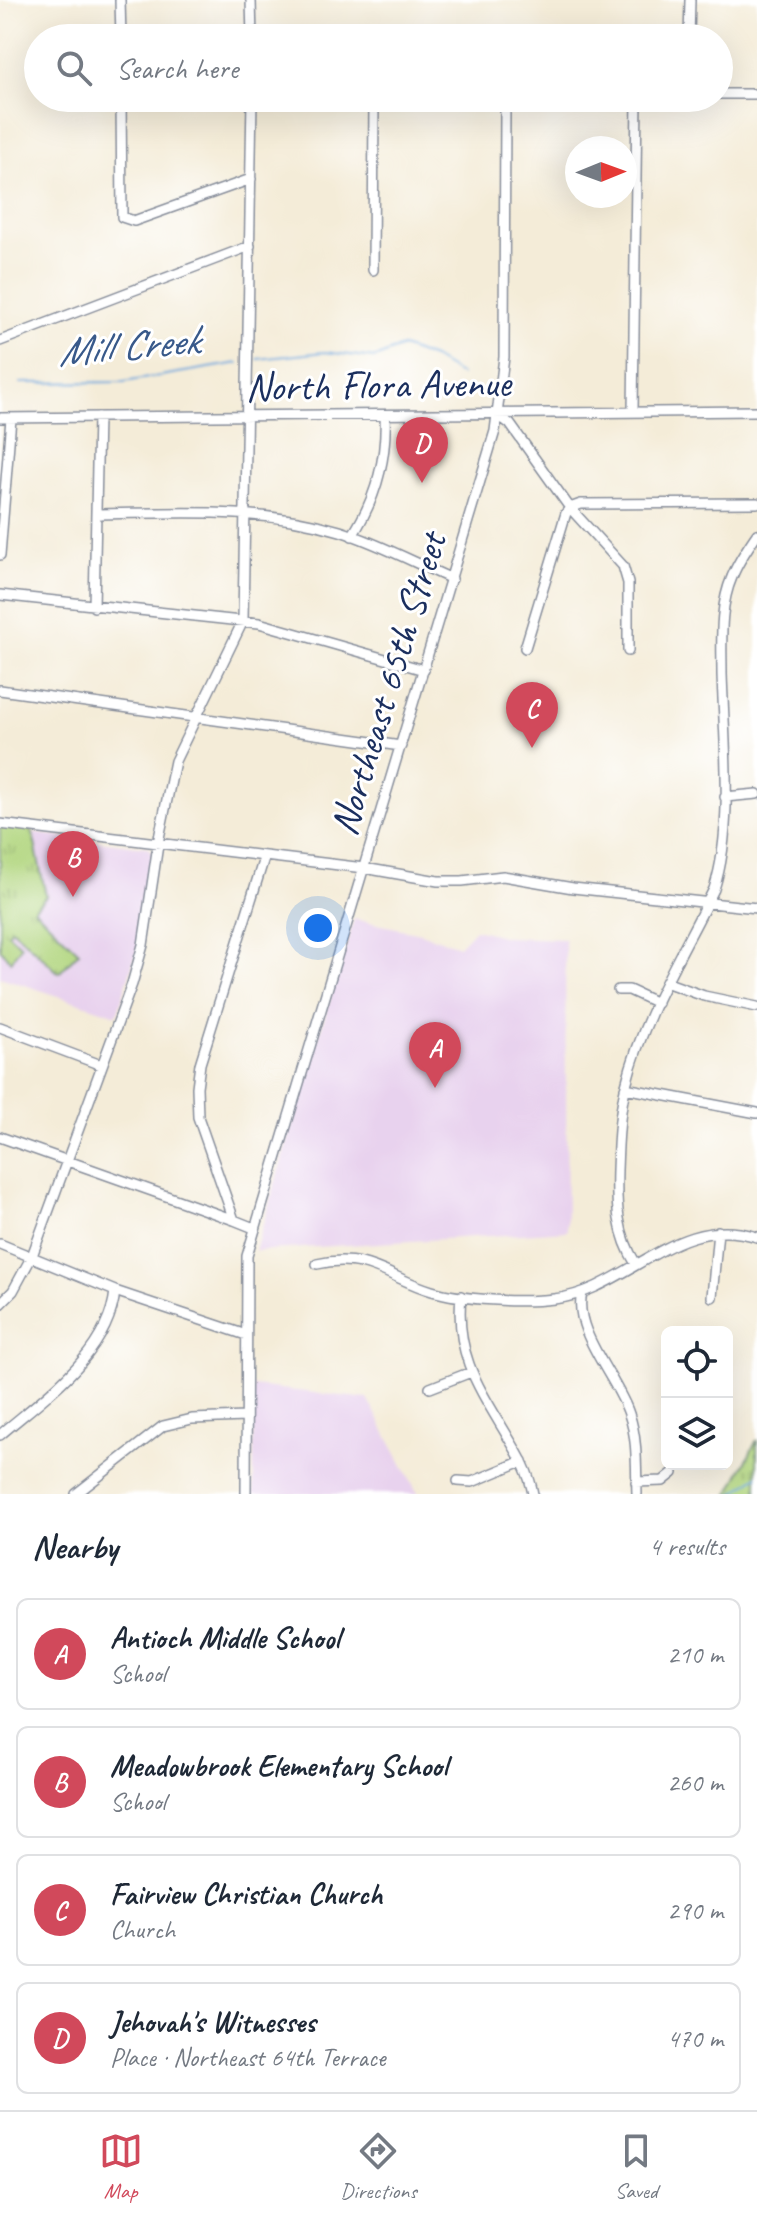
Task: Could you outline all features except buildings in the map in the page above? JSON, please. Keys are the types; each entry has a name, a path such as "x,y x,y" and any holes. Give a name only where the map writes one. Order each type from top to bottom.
{"street":[{"path":"120,0 121,24"},
{"path":"251,0 252,24"},
{"path":"689,24 690,0"},
{"path":"733,94 757,94"},
{"path":"121,112 122,217 134,221 251,179"},
{"path":"0,1304 13,1291 32,1256 132,984 143,945 158,843 175,761 243,621 252,112"},
{"path":"373,270 374,112"},
{"name":"Northeast 65th Street","path":"245,1490 247,1256 495,431 504,357 505,112"},
{"path":"633,412 637,112"},
{"path":"0,341 250,246"},
{"name":"North Flora Avenue","path":"0,418 757,411"},
{"path":"497,414 510,424 570,508 625,570 628,583 628,651"},
{"path":"352,536 367,510 380,476 386,439 385,415"},
{"path":"94,607 98,417"},
{"path":"0,555 3,476 11,418"},
{"path":"525,648 570,508 581,504 757,503"},
{"path":"97,514 243,513 323,527 352,536 452,579"},
{"path":"636,1264 624,1243 618,1223 618,1131 625,1088 640,1041 720,872 724,855 725,797 724,608 732,575 757,534"},
{"path":"0,595 259,623 424,670"},
{"path":"0,690 401,746"},
{"path":"725,797 757,794"},
{"path":"0,824 364,868 450,882 503,876 589,890 757,908"},
{"path":"234,1220 198,1117 197,1087 200,1064 264,858"},
{"path":"668,983 704,996 757,1007"},
{"path":"618,990 629,990 657,1003"},
{"path":"0,1027 101,1065"},
{"path":"625,1088 757,1113"},
{"path":"0,1137 254,1228"},
{"path":"712,1297 718,1231"},
{"path":"317,1264 345,1261 376,1266 430,1290 461,1296 534,1300 582,1293 601,1286 673,1243 697,1235 718,1231 757,1237"},
{"path":"0,1244 115,1291 246,1335"},
{"path":"0,1435 79,1362 106,1323 112,1311 115,1291"},
{"path":"582,1293 588,1333 623,1398 633,1426 637,1494"},
{"path":"461,1296 460,1333 471,1372 522,1461 533,1494"},
{"path":"430,1388 471,1372"},
{"path":"76,1494 163,1426 192,1419 245,1417"},
{"path":"458,1481 472,1482 522,1461"},
{"path":"636,1482 663,1481 673,1473"}],"shaded area":[{"path":"0,829 147,847 153,853 137,950 117,1015 0,977"},
{"path":"354,919 420,933 459,946 475,929 506,937 565,939 567,1231 255,1251"},
{"path":"253,1386 368,1399 418,1494 254,1494"}],"green space":[{"path":"0,823 32,829 46,896 34,909 79,952 59,973 12,929 8,933 21,946 11,961 0,949"},
{"path":"757,1440 757,1494 729,1494"}],"waterway":[{"name":"Mill Creek","path":"258,359 325,352 375,358 402,347 433,358 461,375"},
{"name":"Mill Creek","path":"21,383 124,382 239,363"},
{"path":"734,1494 757,1476"}],"place":[{"name":"Jehovah's Witnesses","path":"422,483"},
{"name":"Fairview Christian Church","path":"532,748"},
{"name":"Meadowbrook Elementary School","path":"73,897"},
{"name":"Antioch Middle School","path":"435,1088"}]}
